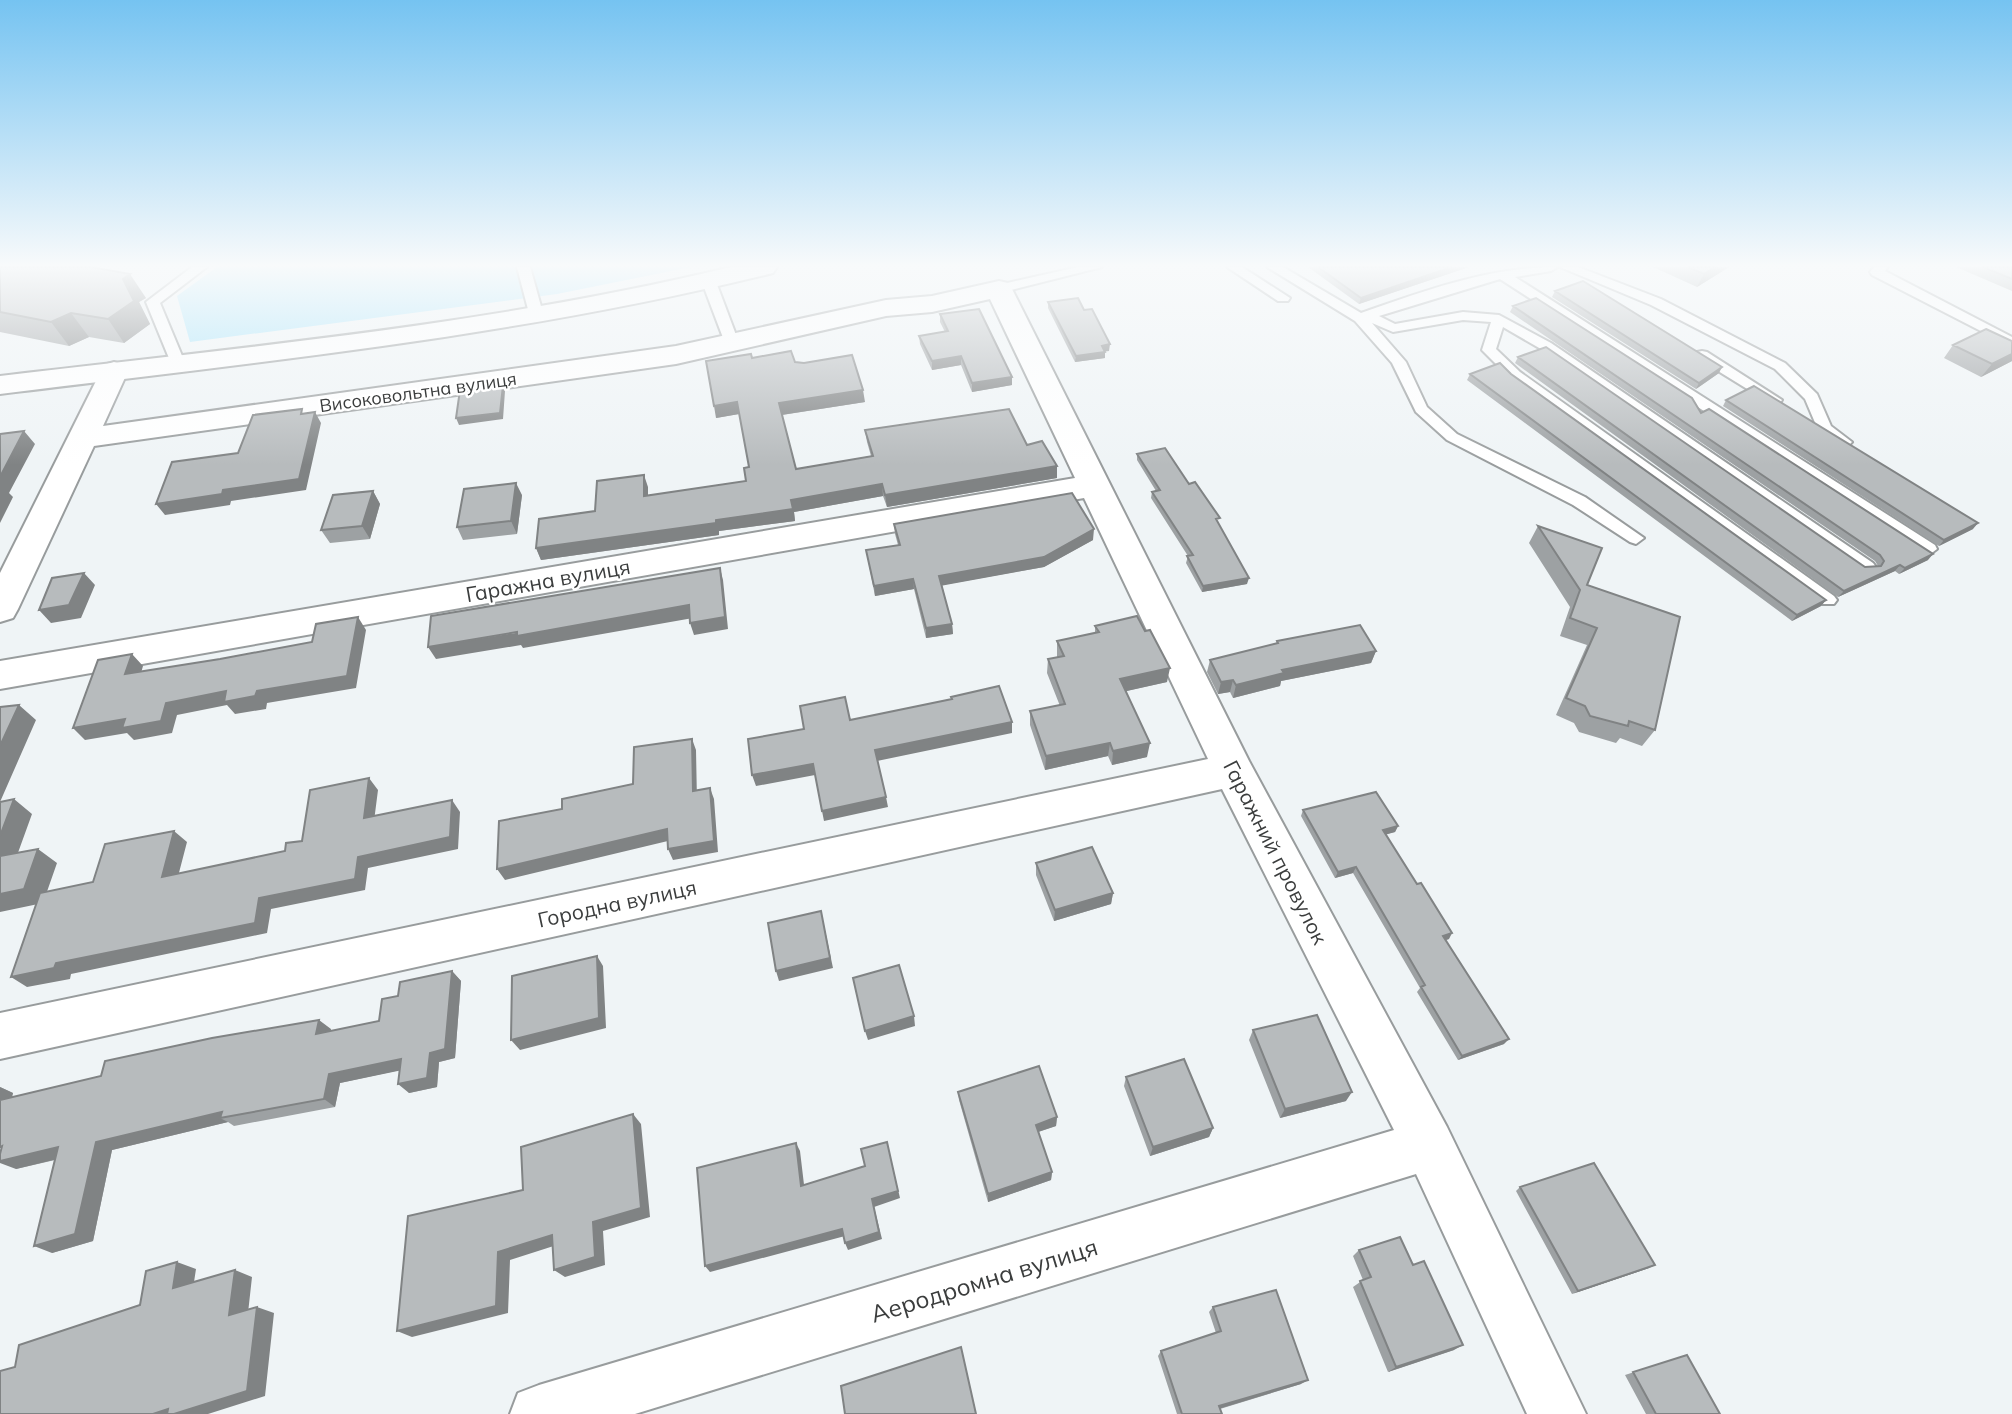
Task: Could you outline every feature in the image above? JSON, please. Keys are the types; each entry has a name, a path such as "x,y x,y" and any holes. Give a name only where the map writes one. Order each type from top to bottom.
{"street":[{"path":"0,385 412,333"},
{"name":"Високовольтна вулиця","path":"82,438 531,377 776,333"},
{"name":"Гаражний провулок","path":"1021,333 1233,770 1429,1145 1557,1414"},
{"path":"0,609 114,371"},
{"name":"Гаражна вулиця","path":"0,676 1096,485"},
{"name":"Городна вулиця","path":"0,1036 1233,770"},
{"name":"Аеродромна вулиця","path":"540,1414 1429,1145"}],"lane":[{"path":"166,333 178,363"},
{"path":"728,333 732,343"},
{"path":"1376,333 1399,362 1421,409 1452,437 1518,467 1579,501 1636,538"},
{"path":"1495,333 1489,351 1515,375 1828,600"},
{"path":"1523,333 1867,566"},
{"path":"1593,333 1929,549"},
{"path":"1716,333 1780,366 1812,397 1824,429"},
{"path":"1993,333 2012,343"},
{"path":"1692,349 1857,450"}],"shaded area":[{"path":"187,333 259,333 190,342"}],"building":[{"path":"936,333 991,333 1012,377 972,383 961,356 932,361 919,336"},
{"path":"1064,333 1104,333 1110,344 1102,346 1105,352 1076,356"},
{"path":"1553,333 1591,333 1692,398 1701,413 1709,409 1933,554 1905,568 1900,565 1844,591 1518,357 1546,347 1865,567 1881,566 1884,561 1880,555"},
{"path":"1621,333 1667,333 1722,367 1699,383"},
{"path":"1978,333 1995,333 2012,341 2012,354 1992,364 1953,345"},
{"path":"791,351 795,362 804,363 852,355 863,390 779,403 796,469 873,456 865,430 1009,409 1027,445 1042,441 1057,466 885,495 882,484 791,500 793,509 716,520 716,523 536,548 539,519 595,511 597,481 644,475 644,496 746,481 744,468 749,467 737,402 714,406 706,361 751,354 752,358"},
{"path":"1500,363 1511,374 1826,600 1797,615 1470,374"},
{"path":"503,385 500,413 456,418 460,390"},
{"path":"1754,386 1978,523 1944,540 1726,400"},
{"path":"302,409 301,414 315,412 299,479 223,490 222,494 156,504 172,462 238,453 253,415"},
{"path":"24,431 0,477 0,434"},
{"path":"1165,448 1189,484 1195,482 1220,518 1216,519 1249,578 1203,586 1187,556 1193,555 1152,492 1160,490 1137,454"},
{"path":"516,483 511,521 457,527 464,489"},
{"path":"373,491 362,526 321,530 333,495"},
{"path":"1072,493 1094,529 1044,557 939,576 952,624 926,628 913,579 874,586 866,550 900,545 894,524"},
{"path":"1538,526 1602,548 1587,585 1680,617 1655,730 1629,721 1628,726 1590,716 1585,706 1566,698 1597,628 1570,618 1580,590"},
{"path":"720,568 725,617 690,623 689,605 517,636 517,632 428,647 431,616"},
{"path":"84,573 69,605 39,610 52,578"},
{"path":"1137,616 1145,631 1150,630 1170,668 1120,679 1150,743 1113,751 1110,743 1046,756 1030,711 1065,704 1048,659 1064,656 1057,641 1099,632 1095,626"},
{"path":"358,617 347,676 257,691 255,696 224,702 226,691 166,703 161,721 122,728 125,719 73,728 98,660 132,654 125,674 220,659 312,642 316,624"},
{"path":"1360,625 1376,651 1282,670 1284,673 1236,685 1233,680 1221,682 1210,660 1278,643 1277,641"},
{"path":"999,686 1012,722 875,750 886,797 822,811 813,764 752,775 748,739 804,729 800,706 845,697 850,720 952,699 951,697"},
{"path":"19,705 0,746 0,707"},
{"path":"692,739 693,791 710,788 714,841 668,849 667,829 497,869 499,821 562,809 562,799 633,784 634,747"},
{"path":"369,778 364,818 452,800 450,837 358,857 355,879 259,898 255,923 56,963 54,968 11,977 40,893 93,882 105,844 174,831 162,877 285,851 286,843 302,841 310,790"},
{"path":"1376,792 1398,826 1383,830 1452,933 1443,936 1509,1039 1462,1056 1421,987 1425,985 1356,867 1338,872 1303,810"},
{"path":"14,799 0,836 0,802"},
{"path":"1092,847 1113,893 1055,910 1036,863"},
{"path":"38,849 24,889 0,894 0,856"},
{"path":"821,911 830,958 776,971 768,923"},
{"path":"597,956 599,1018 511,1040 512,976"},
{"path":"899,965 914,1016 865,1031 853,978"},
{"path":"452,971 445,1049 430,1053 427,1078 398,1084 401,1059 329,1074 324,1099 220,1118 222,1112 96,1142 75,1234 34,1246 58,1147 0,1161 0,1100 101,1076 105,1061 212,1038 319,1020 316,1034 379,1021 382,999 398,996 400,982"},
{"path":"1317,1015 1352,1092 1285,1109 1253,1030"},
{"path":"1184,1059 1213,1128 1153,1147 1126,1077"},
{"path":"1039,1066 1057,1117 1036,1125 1052,1172 988,1194 958,1092"},
{"path":"633,1114 641,1208 593,1222 595,1257 554,1270 552,1235 498,1252 496,1306 397,1331 408,1216 523,1190 521,1147"},
{"path":"887,1142 898,1191 872,1199 879,1232 845,1243 842,1229 705,1266 697,1168 796,1143 801,1186 865,1166 861,1149"},
{"path":"1594,1163 1655,1265 1578,1291 1520,1187"},
{"path":"1400,1237 1413,1265 1424,1261 1463,1345 1396,1367 1360,1281 1371,1277 1359,1250"},
{"path":"177,1262 173,1288 235,1270 229,1315 257,1307 247,1391 174,1414 167,1414 168,1409 153,1414 0,1414 0,1371 15,1367 19,1345 140,1305 146,1271"},
{"path":"1276,1290 1308,1380 1219,1406 1222,1414 1182,1414 1161,1351 1221,1331 1213,1307"},
{"path":"961,1347 976,1414 845,1414 841,1386"},
{"path":"1687,1355 1720,1414 1656,1414 1633,1372"}]}
